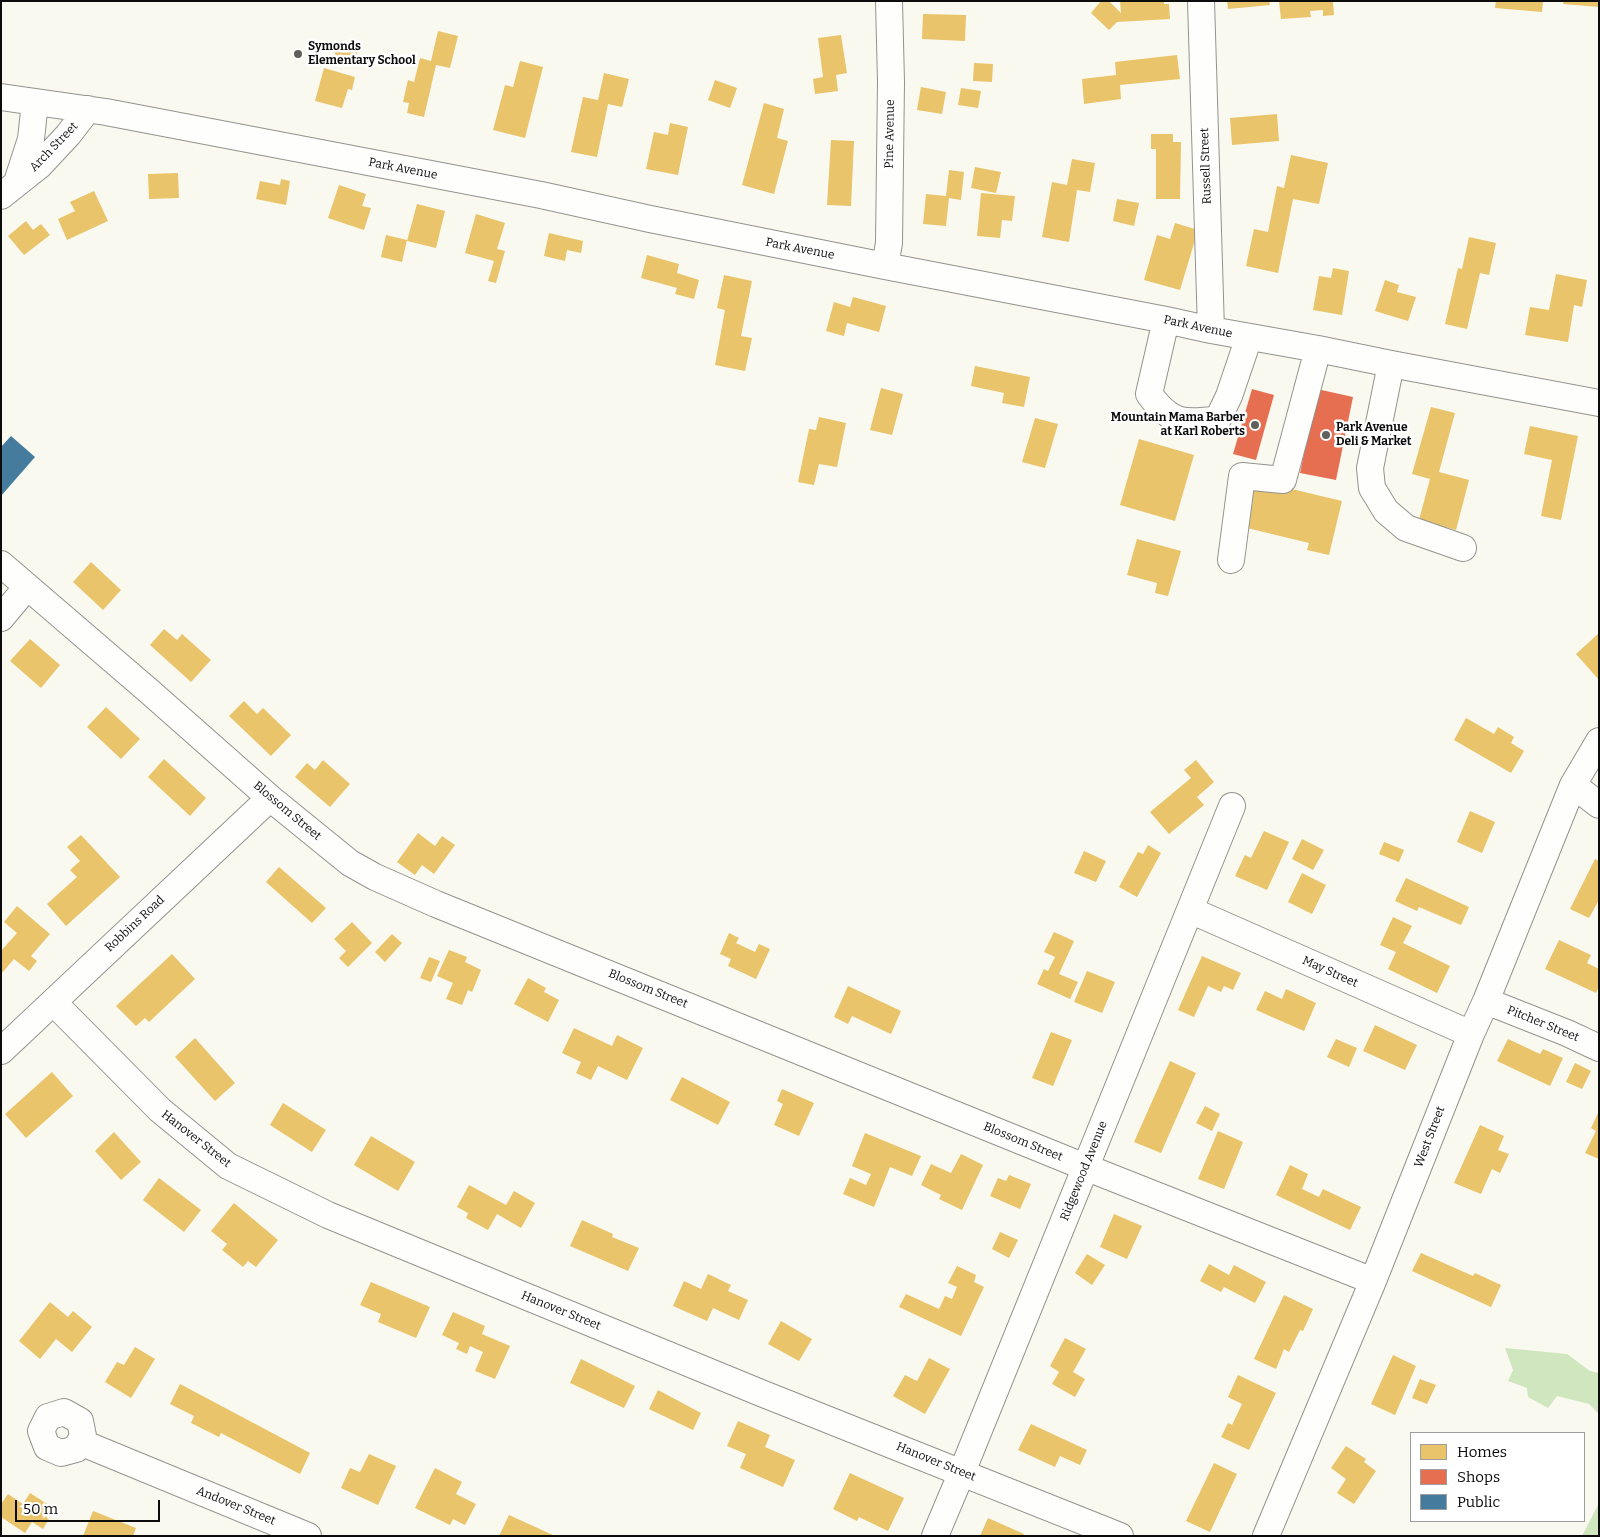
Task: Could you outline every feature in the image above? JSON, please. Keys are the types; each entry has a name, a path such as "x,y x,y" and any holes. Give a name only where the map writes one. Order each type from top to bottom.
{"street":[{"name":"Pine Avenue","path":"885,266 889,243 891,82 889,1"},
{"name":"Russell Street","path":"1201,1 1211,330"},
{"name":"Park Avenue","path":"1,97 88,109 541,195 885,266 1599,403"},
{"name":"Arch Street","path":"9,189 31,139 35,102"},
{"name":"Arch Street","path":"9,189 40,165 68,135 88,109"},
{"path":"1166,320 1150,394 1157,404 1173,419 1194,423 1218,419 1229,396 1249,337"},
{"path":"1231,560 1242,476 1283,480 1318,349"},
{"path":"1391,364 1370,468 1372,488 1386,511 1406,528 1463,548"},
{"name":"Blossom Street","path":"1,564 270,798 350,863 375,877 444,907 1085,1168 1374,1281"},
{"path":"1,618 27,587"},
{"name":"West Street","path":"1266,1536 1374,1281 1471,1034 1573,785 1599,741"},
{"path":"1573,785 1599,805"},
{"name":"Robbins Road","path":"1,1051 270,798"},
{"name":"Ridgewood Avenue","path":"935,1536 1232,806"},
{"name":"May Street","path":"1190,910 1471,1034"},
{"name":"Pitcher Street","path":"1486,1001 1567,1033 1599,1048"},
{"name":"Hanover Street","path":"53,1002 160,1110 228,1166 338,1219 761,1393 1120,1536"},
{"name":"Andover Street","path":"80,1442 308,1536"}],"green space":[{"path":"1505,1348 1567,1354 1590,1371 1599,1373 1599,1414 1589,1404 1557,1396 1548,1408 1528,1397 1527,1388 1508,1381 1513,1370"},
{"path":"1599,1503 1599,1536 1582,1536"}],"building: Homes":[{"path":"1101,1 1109,1 1121,13 1120,1 1164,1 1164,4 1169,4 1170,19 1117,22 1109,30 1091,13"},
{"path":"1227,1 1269,1 1270,5 1228,9"},
{"path":"1279,1 1333,1 1334,15 1323,16 1323,10 1310,11 1311,17 1281,19"},
{"path":"1496,1 1543,1 1542,12 1495,8"},
{"path":"1564,1 1599,1 1599,7 1563,4"},
{"path":"923,14 966,15 965,41 922,39"},
{"path":"438,31 458,36 450,68 436,65 424,117 407,113 409,103 403,102 408,80 414,82 420,58 431,61"},
{"path":"841,35 847,73 836,75 838,91 815,94 813,79 823,77 818,38"},
{"path":"338,41 359,46 354,66 333,62"},
{"path":"1177,55 1180,79 1120,85 1121,99 1084,104 1082,79 1116,75 1115,62"},
{"path":"520,61 543,67 525,138 493,130 505,85 513,87"},
{"path":"974,63 993,64 992,82 973,81"},
{"path":"324,68 355,77 352,90 348,89 342,108 315,101"},
{"path":"604,73 629,79 622,107 608,104 597,157 571,152 583,97 598,100"},
{"path":"715,80 737,88 730,108 708,100"},
{"path":"921,87 946,92 942,114 917,110"},
{"path":"961,88 981,91 978,108 958,105"},
{"path":"764,103 784,109 777,138 788,141 774,194 742,185"},
{"path":"1277,114 1279,141 1232,145 1230,118"},
{"path":"670,123 688,127 678,175 646,169 654,132 668,135"},
{"path":"1151,134 1173,134 1173,142 1181,142 1180,199 1156,199 1156,149 1151,149"},
{"path":"831,140 854,141 851,206 827,205"},
{"path":"1291,155 1328,163 1319,204 1293,199 1278,273 1246,266 1254,229 1268,232 1277,186 1284,188"},
{"path":"1072,159 1095,163 1090,192 1077,190 1069,242 1042,237 1052,182 1067,185"},
{"path":"975,167 1001,172 996,193 971,188"},
{"path":"949,170 964,172 961,200 949,198 946,226 923,224 926,194 946,196"},
{"path":"178,173 179,198 149,199 148,174"},
{"path":"281,179 290,181 286,205 256,199 260,181 280,185"},
{"path":"339,185 366,194 362,206 371,208 364,230 328,218"},
{"path":"94,191 108,221 67,240 58,219 75,211 70,202"},
{"path":"981,193 1015,196 1012,221 1002,220 1000,238 977,236"},
{"path":"1117,199 1139,203 1134,226 1113,221"},
{"path":"417,204 445,211 436,248 407,241"},
{"path":"476,214 505,223 497,249 505,251 496,283 488,281 494,261 465,253"},
{"path":"26,221 33,230 41,224 50,235 24,255 8,236"},
{"path":"1175,223 1198,230 1180,290 1144,280 1157,235 1170,239"},
{"path":"549,233 583,241 581,253 567,250 565,261 544,256"},
{"path":"386,235 407,240 402,262 381,257"},
{"path":"1469,237 1496,243 1489,275 1480,273 1467,329 1445,324 1458,268 1462,269"},
{"path":"647,255 679,264 677,273 699,280 694,299 675,294 677,288 641,278"},
{"path":"1333,268 1349,271 1342,315 1313,310 1319,276 1331,278"},
{"path":"1556,274 1587,280 1582,307 1574,305 1568,342 1525,335 1530,307 1549,310"},
{"path":"724,275 752,281 741,336 752,338 745,371 715,365 725,310 717,308"},
{"path":"1385,280 1399,285 1397,292 1416,297 1408,321 1375,311"},
{"path":"853,297 886,306 879,332 847,323 844,336 826,331 834,302 850,307"},
{"path":"975,366 1030,377 1024,407 1002,403 1004,393 971,386"},
{"path":"881,388 903,394 892,435 870,430"},
{"path":"1431,407 1455,413 1439,472 1469,480 1456,530 1419,520 1430,479 1412,474"},
{"path":"819,417 846,423 837,467 819,464 814,485 798,482 809,429 816,430"},
{"path":"1035,418 1058,424 1045,468 1022,462"},
{"path":"1530,426 1578,436 1561,520 1541,516 1552,460 1524,454"},
{"path":"1139,439 1194,455 1175,521 1120,505"},
{"path":"1254,480 1342,501 1329,555 1307,550 1309,543 1243,527"},
{"path":"1137,539 1181,551 1168,596 1155,593 1157,583 1127,575"},
{"path":"91,562 121,590 103,610 73,582"},
{"path":"164,629 177,640 182,634 211,660 191,682 150,645"},
{"path":"1599,633 1599,680 1576,654"},
{"path":"30,639 60,665 41,688 10,661"},
{"path":"244,701 257,714 263,708 291,735 271,756 229,716"},
{"path":"106,707 140,739 121,759 87,727"},
{"path":"1466,718 1494,734 1498,727 1514,737 1511,743 1524,751 1511,773 1454,740"},
{"path":"164,759 206,798 190,816 148,777"},
{"path":"323,760 350,784 330,807 295,777 307,763 315,770"},
{"path":"1196,760 1214,782 1197,797 1204,805 1169,834 1150,812 1191,778 1184,770"},
{"path":"1470,811 1495,822 1482,853 1457,842"},
{"path":"1264,831 1289,842 1267,890 1235,876 1245,855 1251,858"},
{"path":"418,833 435,846 442,836 455,845 434,874 422,865 415,875 397,862"},
{"path":"81,835 120,877 66,926 47,904 77,877 70,870 80,861 67,847"},
{"path":"1302,839 1324,850 1313,870 1292,859"},
{"path":"1384,842 1404,850 1399,862 1379,854"},
{"path":"1148,845 1161,853 1137,897 1119,887 1138,852 1143,854"},
{"path":"1084,851 1106,861 1096,882 1074,873"},
{"path":"1595,859 1599,861 1599,900 1589,918 1570,909"},
{"path":"279,867 326,908 312,923 266,882"},
{"path":"1302,873 1326,885 1312,914 1288,902"},
{"path":"1406,878 1469,907 1461,925 1419,907 1417,911 1395,901"},
{"path":"17,906 50,934 31,956 37,961 29,971 14,959 1,974 1,951 17,933 4,922"},
{"path":"1393,917 1412,926 1403,943 1450,966 1437,993 1388,969 1396,952 1380,945"},
{"path":"352,922 372,943 348,967 339,958 346,951 334,939"},
{"path":"1054,932 1074,941 1059,974 1078,982 1070,999 1037,984 1044,969 1048,971 1055,957 1044,952"},
{"path":"729,933 739,938 736,943 755,952 759,944 770,949 756,979 728,966 731,959 720,954"},
{"path":"392,934 402,943 385,962 375,952"},
{"path":"1559,940 1591,955 1587,963 1599,969 1599,986 1596,993 1545,969"},
{"path":"449,950 467,957 465,962 481,970 472,992 468,990 462,1005 446,999 453,983 437,976"},
{"path":"172,954 195,979 149,1022 145,1018 136,1026 116,1006"},
{"path":"1202,956 1241,973 1233,990 1224,986 1221,992 1208,986 1194,1017 1178,1010"},
{"path":"429,957 440,961 431,982 420,978"},
{"path":"1087,971 1115,982 1102,1013 1074,1002"},
{"path":"528,978 546,988 544,992 559,1000 548,1022 514,1004"},
{"path":"848,986 901,1011 891,1034 852,1016 848,1024 834,1017"},
{"path":"1286,989 1316,1003 1304,1031 1256,1010 1265,991 1282,999"},
{"path":"1375,1025 1417,1045 1405,1070 1363,1051"},
{"path":"574,1028 612,1046 617,1035 643,1048 627,1080 598,1066 591,1080 576,1073 581,1062 562,1053"},
{"path":"1051,1032 1072,1040 1053,1086 1032,1078"},
{"path":"195,1038 235,1083 215,1101 175,1057"},
{"path":"1336,1039 1357,1048 1349,1067 1327,1057"},
{"path":"1508,1039 1540,1054 1543,1049 1563,1058 1550,1086 1497,1061"},
{"path":"1170,1061 1196,1073 1161,1153 1134,1142"},
{"path":"1575,1063 1591,1071 1582,1089 1566,1082"},
{"path":"52,1072 73,1096 26,1138 5,1114"},
{"path":"682,1077 730,1102 718,1125 670,1100"},
{"path":"782,1089 814,1103 799,1136 774,1125 783,1104 777,1101"},
{"path":"283,1103 326,1130 312,1152 270,1125"},
{"path":"1205,1106 1220,1114 1212,1131 1196,1123"},
{"path":"1599,1111 1599,1159 1585,1153 1596,1131 1591,1128"},
{"path":"1480,1125 1504,1136 1498,1150 1509,1154 1500,1173 1492,1169 1481,1194 1454,1183"},
{"path":"1218,1131 1243,1142 1224,1189 1198,1179"},
{"path":"114,1132 141,1162 121,1180 95,1151"},
{"path":"865,1133 921,1156 912,1176 890,1167 874,1207 843,1194 850,1178 866,1185 871,1174 852,1166"},
{"path":"371,1136 415,1162 398,1191 354,1165"},
{"path":"961,1154 983,1165 962,1210 939,1199 941,1195 921,1185 931,1164 951,1173"},
{"path":"1290,1165 1308,1174 1302,1189 1319,1197 1323,1189 1361,1207 1350,1230 1276,1195"},
{"path":"1009,1175 1031,1184 1020,1209 990,1196 998,1178 1006,1181"},
{"path":"159,1178 201,1210 184,1232 143,1200"},
{"path":"469,1185 506,1205 514,1191 535,1203 521,1228 497,1214 488,1230 466,1218 468,1213 457,1207"},
{"path":"234,1203 278,1240 256,1267 248,1261 243,1267 222,1250 227,1244 211,1231"},
{"path":"1114,1214 1142,1226 1127,1259 1100,1247"},
{"path":"582,1220 613,1234 612,1237 639,1248 628,1271 570,1246"},
{"path":"1000,1232 1018,1240 1009,1258 992,1249"},
{"path":"1421,1253 1473,1276 1475,1273 1501,1285 1491,1307 1412,1271"},
{"path":"1087,1254 1105,1265 1092,1285 1075,1273"},
{"path":"1209,1264 1229,1275 1234,1265 1266,1282 1255,1303 1224,1287 1221,1292 1200,1281"},
{"path":"957,1266 976,1275 974,1282 984,1287 961,1336 899,1307 906,1294 939,1309 945,1296 952,1299 957,1287 948,1283"},
{"path":"708,1274 731,1285 728,1291 748,1300 739,1320 713,1308 707,1321 673,1306 684,1281 701,1289"},
{"path":"371,1282 430,1307 416,1338 378,1322 381,1314 360,1305"},
{"path":"1284,1295 1313,1309 1303,1331 1300,1330 1289,1352 1284,1349 1276,1369 1254,1359"},
{"path":"50,1302 68,1317 73,1311 92,1327 72,1352 56,1339 40,1359 19,1341"},
{"path":"453,1312 485,1326 482,1334 510,1346 495,1379 475,1371 483,1352 470,1346 467,1354 456,1349 459,1343 442,1335"},
{"path":"781,1321 812,1339 799,1361 768,1344"},
{"path":"1065,1338 1086,1349 1073,1372 1085,1379 1075,1397 1052,1384 1059,1372 1050,1366"},
{"path":"135,1347 155,1359 131,1398 105,1382 117,1362 124,1365"},
{"path":"1393,1355 1416,1366 1395,1415 1371,1404"},
{"path":"929,1358 950,1369 925,1414 893,1396 905,1375 917,1381"},
{"path":"581,1359 635,1386 624,1408 570,1383"},
{"path":"1238,1375 1276,1393 1249,1450 1221,1437 1228,1423 1232,1425 1242,1404 1228,1397"},
{"path":"1420,1379 1436,1385 1427,1404 1412,1398"},
{"path":"180,1384 310,1453 300,1474 221,1433 219,1437 191,1423 194,1416 170,1404"},
{"path":"658,1390 701,1413 693,1430 649,1409"},
{"path":"738,1421 770,1435 765,1447 795,1460 783,1487 740,1468 746,1454 727,1446"},
{"path":"1031,1424 1087,1450 1080,1465 1060,1456 1055,1467 1018,1450"},
{"path":"1346,1446 1366,1459 1364,1462 1376,1471 1354,1504 1337,1493 1346,1479 1331,1468"},
{"path":"369,1454 396,1466 378,1505 341,1488 350,1468 360,1472"},
{"path":"1214,1463 1237,1474 1210,1532 1186,1521"},
{"path":"435,1468 462,1482 456,1494 476,1504 465,1525 453,1519 450,1525 415,1508"},
{"path":"850,1473 904,1498 888,1531 859,1517 857,1521 833,1509"},
{"path":"30,1493 55,1509 43,1529 32,1522 25,1533 1,1517 1,1504 8,1494 23,1504"},
{"path":"93,1511 136,1528 133,1536 83,1536"},
{"path":"509,1515 555,1536 499,1536"},
{"path":"988,1518 1024,1534 1023,1536 980,1536"}],"building: Shops":[{"path":"1252,389 1274,395 1256,460 1233,454"},
{"name":"Park Avenue Deli & Market","path":"1317,389 1353,397 1336,480 1300,473"}],"building: Public":[{"path":"11,436 35,457 1,496 1,447"}],"place":[{"name":"Symonds Elementary School","path":"298,54"},
{"name":"Mountain Mama Barber at Karl Roberts","path":"1255,425"},
{"name":"Park Avenue Deli & Market","path":"1326,435"}]}
